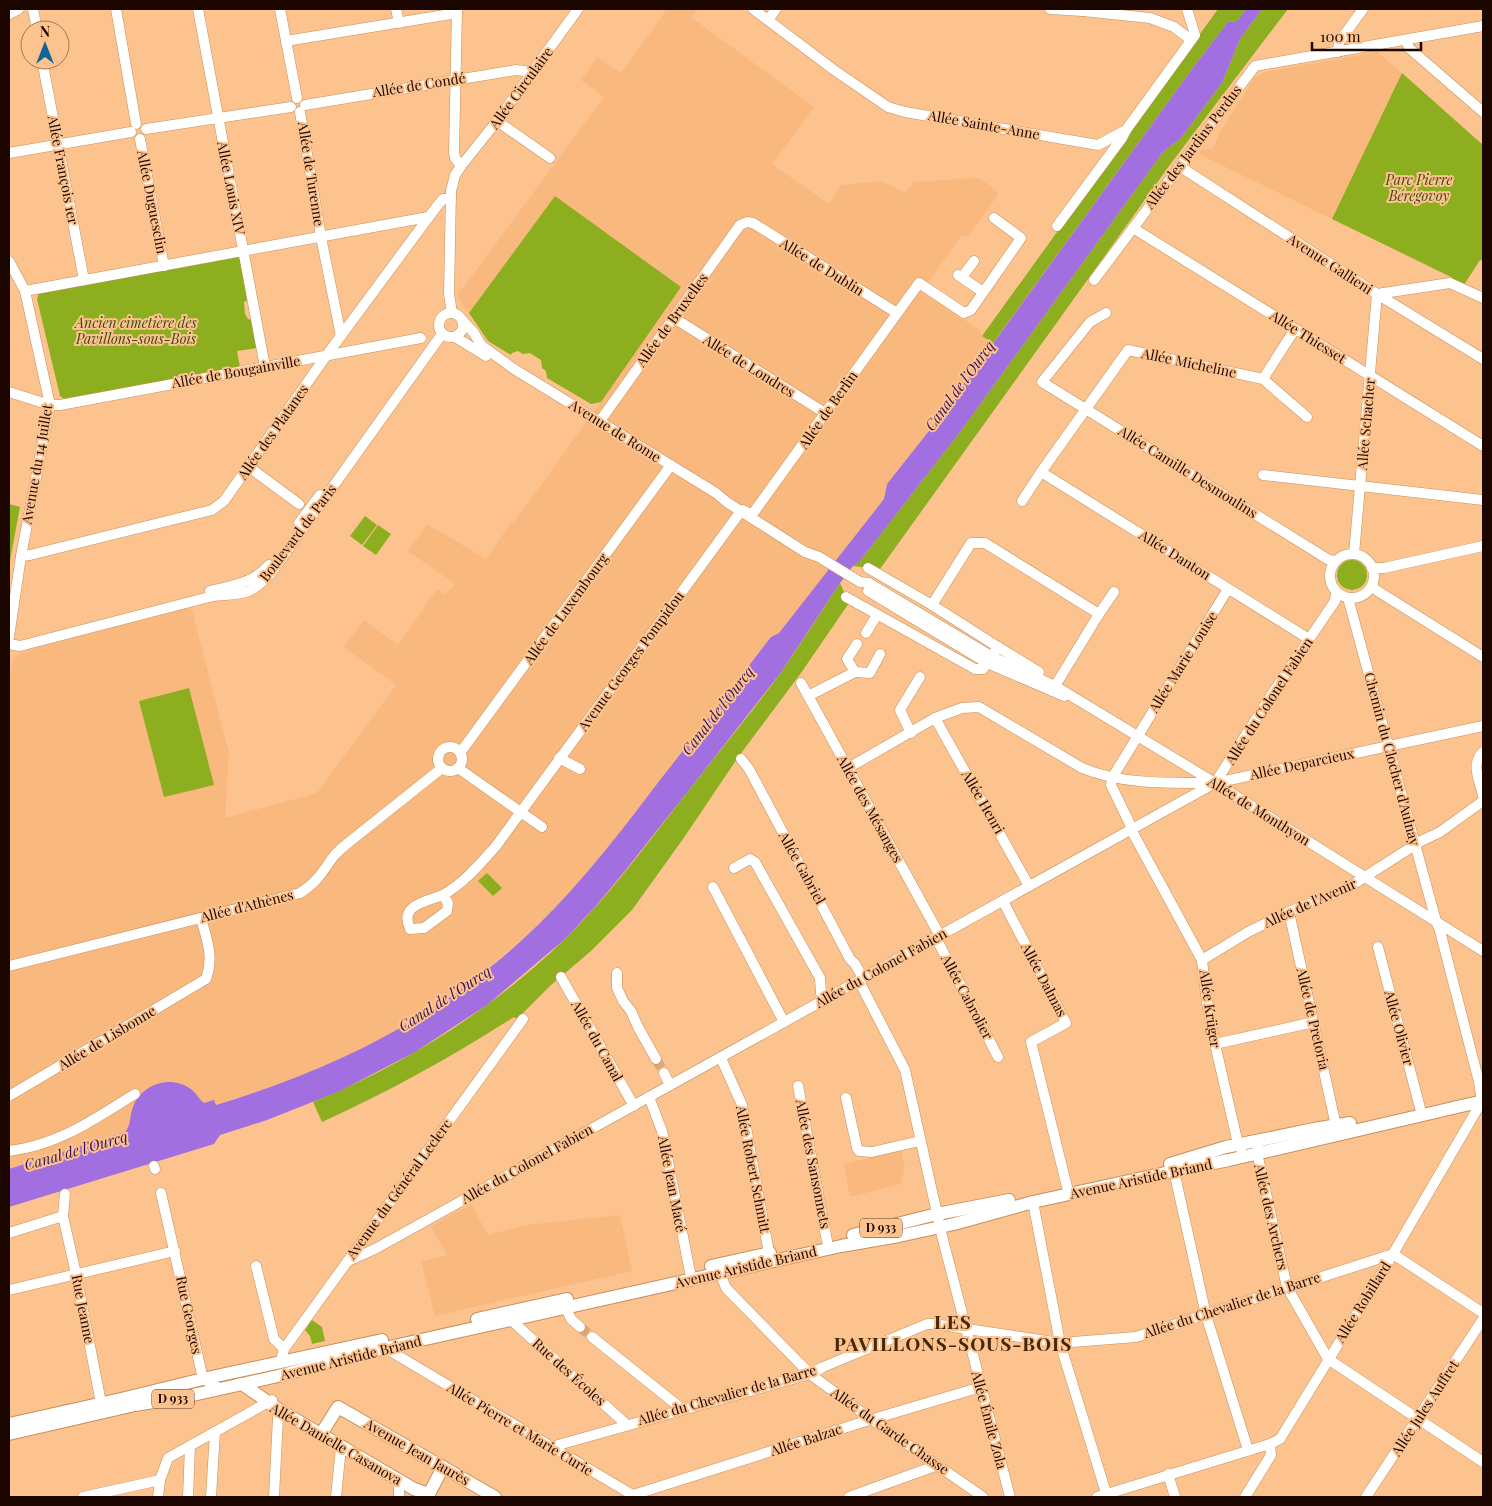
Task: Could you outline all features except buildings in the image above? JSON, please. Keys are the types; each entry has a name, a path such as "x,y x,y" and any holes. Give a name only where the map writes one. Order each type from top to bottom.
{"main road":[{"name":"Avenue Aristide Briand","path":"9,1424 244,1369 282,1355 402,1336 827,1241 937,1214 1172,1163 1238,1144 1482,1097"},
{"name":"Avenue Aristide Briand","path":"9,1434 127,1407 221,1389 403,1344 855,1242 899,1236 974,1220 1007,1208 1174,1170 1229,1160 1482,1097"},
{"path":"278,1376 282,1355"},
{"path":"244,1369 246,1383"},
{"name":"Allée Danielle Casanova","path":"246,1383 281,1412 414,1489 431,1495"},
{"name":"Allée Danielle Casanova","path":"269,1401 312,1424 330,1420"},
{"name":"Avenue Jean Jaurès","path":"330,1420 338,1408 495,1497"},
{"path":"321,1434 330,1420"},
{"path":"431,1495 443,1467"}],"street":[{"path":"9,14 19,9"},
{"path":"9,153 58,145 134,128 143,125 146,130 144,136 140,139 133,137 134,128 116,9"},
{"name":"Allée Louis XIV","path":"198,9 265,367"},
{"name":"Allée de Turenne","path":"280,9 321,237 341,336"},
{"path":"396,9 398,23"},
{"name":"Allée Circulaire","path":"447,315 451,190 455,175 498,121 578,9"},
{"name":"Allée Sainte-Anne","path":"753,9 834,70 888,107 905,112 1098,145 1126,130 1193,37"},
{"path":"768,20 776,9"},
{"path":"1050,9 1082,10 1150,18 1193,37"},
{"path":"1188,9 1193,37"},
{"path":"1363,9 1339,42 1338,52 1483,26"},
{"path":"286,41 398,23 457,11 454,152 455,158 461,166"},
{"path":"1406,40 1409,48 1483,112"},
{"name":"Allée des Jardins Perdus","path":"1094,280 1255,66 1338,52"},
{"name":"Allée François 1er","path":"44,70 84,280"},
{"name":"Allée de Condé","path":"146,130 434,82 516,70 533,72"},
{"path":"498,121 550,158"},
{"path":"1057,226 1126,130"},
{"name":"Allée Duguesclin","path":"140,139 164,266"},
{"name":"Avenue Gallieni","path":"1179,166 1376,294 1483,359"},
{"name":"Allée des Platanes","path":"21,556 212,510 224,501 326,356 428,217 443,199 451,199"},
{"path":"25,291 428,217"},
{"path":"974,261 960,276 983,292 1021,238 994,218"},
{"name":"Allée de Dublin","path":"747,222 753,223 897,313"},
{"name":"Allée de Bruxelles","path":"600,421 740,225 747,222"},
{"name":"Allée Thiesset","path":"1133,228 1483,446"},
{"name":"Avenue du 14 Juillet","path":"9,261 25,291 50,405 21,556 9,637"},
{"name":"Allée de Berlin","path":"754,512 919,283 964,313 971,310 983,292"},
{"path":"1376,294 1450,283 1483,298"},
{"name":"Allée Schacher","path":"1354,554 1376,294"},
{"name":"Allée Camille Desmoulins","path":"1106,313 1090,322 1042,382 1329,560 1335,561"},
{"path":"447,315 459,315 463,321 462,333 455,337 448,337 442,334 439,327 447,315"},
{"name":"Allée de Londres","path":"674,318 825,413"},
{"name":"Avenue de Rome","path":"463,321 474,333 481,345 514,369 716,493 728,503 805,552 822,558"},
{"path":"1295,329 1263,379 1307,417"},
{"name":"Boulevard de Paris","path":"9,643 238,584 257,577 264,572 289,540 308,510 327,488 357,444 442,334"},
{"name":"Avenue de Rome","path":"455,337 494,361 514,369"},
{"name":"Allée de Bougainville","path":"50,405 79,402 420,338"},
{"name":"Allée Micheline","path":"1086,409 1128,350 1263,379"},
{"name":"Boulevard de Paris","path":"9,643 20,646 213,596 242,594 251,590 272,572 392,407 418,367"},
{"path":"27,398 42,389 44,379"},
{"path":"392,407 390,404 400,390"},
{"path":"9,392 50,405"},
{"path":"1022,501 1086,409"},
{"name":"Allée de Luxembourg","path":"460,753 671,465"},
{"path":"249,466 299,504"},
{"name":"Allée Danton","path":"1041,472 1309,639"},
{"path":"1263,475 1483,500"},
{"name":"Avenue de Rome","path":"716,493 736,501 754,512 809,546 822,558"},
{"path":"728,503 735,504 750,514 754,512"},
{"name":"Avenue Georges Pompidou","path":"443,895 473,873 496,846 741,511"},
{"path":"932,605 971,542 985,543 1098,614"},
{"path":"1372,568 1384,568 1483,546"},
{"path":"1354,554 1365,558 1374,574 1372,585 1362,595 1348,598 1336,592 1330,580 1331,567 1342,556 1354,554"},
{"name":"Allée de Monthyon","path":"822,558 860,582 869,583 989,660 1082,702 1483,951"},
{"path":"868,568 932,605 1049,678 1053,689"},
{"path":"1372,585 1376,590 1483,657"},
{"name":"Allée Marie Louise","path":"1112,778 1228,589"},
{"path":"1053,689 1098,614 1114,592"},
{"name":"Allée du Colonel Fabien","path":"348,1261 375,1249 1215,783 1335,601 1336,592"},
{"name":"Allée de Monthyon","path":"846,597 975,669 983,669 989,660"},
{"name":"Chemin du Clocher d'Aulnay","path":"1348,598 1440,931 1482,1097"},
{"path":"866,633 877,615"},
{"path":"855,672 847,659 857,644"},
{"path":"989,660 998,647"},
{"path":"808,696 855,672 870,673 880,654"},
{"path":"910,732 900,710 920,677"},
{"name":"Allée des Mésanges","path":"801,683 938,937"},
{"path":"848,768 936,718 962,708 979,707 1082,768 1097,774 1136,781 1215,783"},
{"name":"Allée Henri","path":"936,718 1029,886"},
{"name":"Allée Deparcieux","path":"1215,783 1483,726"},
{"path":"450,747 458,750 460,753 462,761 458,768 452,771 442,768 438,757 443,750 450,747"},
{"path":"1483,752 1476,762 1476,772 1483,796"},
{"path":"559,758 580,769"},
{"name":"Allée Gabriel","path":"741,759 749,769 850,959 856,964 861,980 905,1070 920,1141"},
{"name":"Allée d'Athènes","path":"9,966 300,893 313,885 334,856 348,843 442,768"},
{"path":"458,768 542,827"},
{"name":"Allée Krüger","path":"1112,778 1111,785 1131,830 1202,960 1214,1044 1238,1144"},
{"path":"1189,783 1193,795"},
{"name":"Allée de l'Avenir","path":"1202,960 1248,932 1289,912 1346,889 1440,832 1483,801"},
{"path":"734,868 750,859 755,862 820,978 820,993 824,1000"},
{"path":"713,887 784,1022"},
{"name":"Allée Dalmas","path":"1003,901 1066,1023 1031,1042 1067,1187"},
{"name":"Allée de Pretoria","path":"1289,912 1336,1126"},
{"name":"Allée de Lisbonne","path":"9,1096 206,979 210,967 210,954 201,918"},
{"name":"Allée Cabrolier","path":"938,937 998,1057"},
{"name":"Allée Olivier","path":"1378,948 1420,1108"},
{"path":"617,973 617,988 623,1001 632,1010 638,1026 656,1059"},
{"name":"Allée du Canal","path":"561,977 634,1106"},
{"name":"Avenue du Général Leclerc","path":"282,1355 523,1019"},
{"path":"1214,1044 1314,1022"},
{"name":"Allée Robert Schmitt","path":"721,1058 742,1105 770,1253"},
{"path":"664,1073 670,1085"},
{"name":"Allée des Sansonnets","path":"798,1086 827,1241"},
{"path":"9,1151 48,1143 78,1129 136,1094"},
{"name":"Allée Jean Macé","path":"649,1097 662,1131 690,1272"},
{"name":"Allée Robillard","path":"1270,1444 1280,1439 1393,1254 1482,1097"},
{"path":"846,1098 859,1151 872,1152 920,1141"},
{"path":"1238,1144 1242,1150 1257,1153 1260,1140"},
{"name":"Allée Émile Zola","path":"920,1141 965,1328 1010,1497"},
{"name":"Allée des Archers","path":"1257,1153 1287,1287 1328,1359"},
{"path":"1174,1170 1206,1315 1248,1450"},
{"name":"Rue Georges","path":"161,1193 203,1379"},
{"name":"Rue Jeanne","path":"65,1194 63,1216 102,1403"},
{"path":"1033,1202 1060,1343 1101,1495 1270,1444 1271,1455 1246,1497"},
{"path":"9,1233 63,1216"},
{"path":"9,1290 175,1251"},
{"path":"1393,1254 1483,1313"},
{"name":"Allée du Chevalier de la Barre","path":"551,1447 810,1374 927,1324 1060,1343 1136,1337 1393,1254"},
{"path":"256,1266 274,1339 282,1355"},
{"name":"Allée du Garde Chasse","path":"720,1273 726,1288 810,1374 872,1420 983,1497"},
{"path":"566,1308 571,1319 580,1327"},
{"name":"Allée Jules Auffret","path":"1366,1497 1483,1319"},
{"name":"Rue des Écoles","path":"511,1320 627,1425"},
{"path":"592,1337 682,1409"},
{"path":"403,1344 404,1360"},
{"name":"Allée Pierre et Marie Curie","path":"386,1348 634,1496"},
{"path":"1328,1359 1483,1462"},
{"path":"203,1379 221,1389"},
{"name":"Allée Balzac","path":"634,1496 981,1387"},
{"path":"158,1497 160,1480 168,1458 260,1408 269,1401"},
{"path":"274,1497 278,1417 281,1412"},
{"path":"211,1497 214,1432"},
{"path":"188,1497 190,1446"},
{"path":"336,1497 341,1447"},
{"path":"849,1497 938,1465"},
{"path":"1168,1474 1175,1497"},
{"path":"83,1497 160,1480"},
{"path":"399,1497 399,1488 402,1482"}],"shaded area":[{"path":"667,9 697,9 691,17 814,107 772,164 829,204 841,185 881,181 905,193 914,182 975,178 983,180 999,193 969,235 961,236 923,290 979,330 982,336 993,343 936,422 887,484 884,499 779,634 771,637 580,882 538,925 495,962 430,1010 400,1029 307,1075 216,1105 204,1103 191,1089 180,1083 166,1082 154,1085 143,1092 132,1108 130,1125 125,1132 9,1169 9,675 12,663 17,655 32,649 191,607 229,753 225,818 317,793 396,685 344,647 364,620 398,645 437,589 445,594 455,584 408,551 427,524 486,559 601,402 555,196 469,313 457,296 604,97 581,80 597,57 621,73"},
{"path":"1377,52 1402,73 1332,219 1199,154 1202,149 1213,149 1220,132 1254,78 1264,72"},
{"path":"901,1150 905,1169 903,1169 904,1173 902,1174 901,1184 850,1197 844,1164"},
{"path":"471,1204 488,1235 526,1225 620,1215 632,1271 435,1316 422,1265 423,1261 447,1255 431,1226"}],"green space":[{"path":"1218,9 1246,9 1237,21 1228,22 1195,65 993,343 982,336"},
{"path":"1262,9 1288,9 1172,162 880,569 853,566 860,561 960,432 1163,152 1181,138 1222,83 1240,39"},
{"name":"Parc Pierre Bérégovoy","path":"1402,73 1483,145 1483,261 1480,260 1462,288 1450,283 1453,278 1332,219"},
{"path":"555,196 681,287 601,402 591,404 547,378 546,371 542,368 541,360 530,353 523,354 518,351 511,355 488,341 469,313"},
{"name":"Ancien cimetière des Pavillons-sous-Bois","path":"238,257 248,300 244,302 245,314 248,319 252,320 257,348 237,351 240,367 64,399 60,396 37,299 39,293"},
{"path":"9,504 20,507 9,566"},
{"path":"365,516 377,525 362,545 350,536"},
{"path":"378,525 391,534 376,555 363,546"},
{"path":"1352,560 1363,564 1367,575 1363,586 1352,590 1341,586 1337,575 1341,564"},
{"path":"840,583 849,603 801,673 739,756 632,910 591,951 550,986 517,1019 514,1017 420,1073 322,1122 313,1102 348,1087 447,1033 508,989 537,965 582,922 629,867 782,671"},
{"path":"189,688 214,785 164,797 139,701"},
{"path":"487,873 502,888 493,896 478,881"},
{"path":"312,1320 322,1327 325,1341 312,1344 310,1336 305,1330"}],"water":[{"name":"Canal de l'Ourcq","path":"1246,9 1262,9 1240,39 1222,83 1181,138 1163,152 960,432 860,561 853,566 840,583 782,671 625,871 565,939 487,1005 415,1052 340,1091 267,1120 220,1135 214,1144 9,1207 9,1169 125,1132 129,1126 132,1110 137,1099 150,1087 166,1082 175,1082 191,1089 204,1103 214,1100 216,1105 305,1074 348,1055 429,1011 467,985 504,956 539,924 572,890 602,854 771,637 779,633 884,499 887,484 936,422 1195,65 1228,22 1237,21"}],"tunnel":[{"path":"656,1059 664,1073"},
{"path":"580,1327 592,1337"}],"district":[{"name":"LES PAVILLONS-SOUS-BOIS","path":"953,1333"}]}
